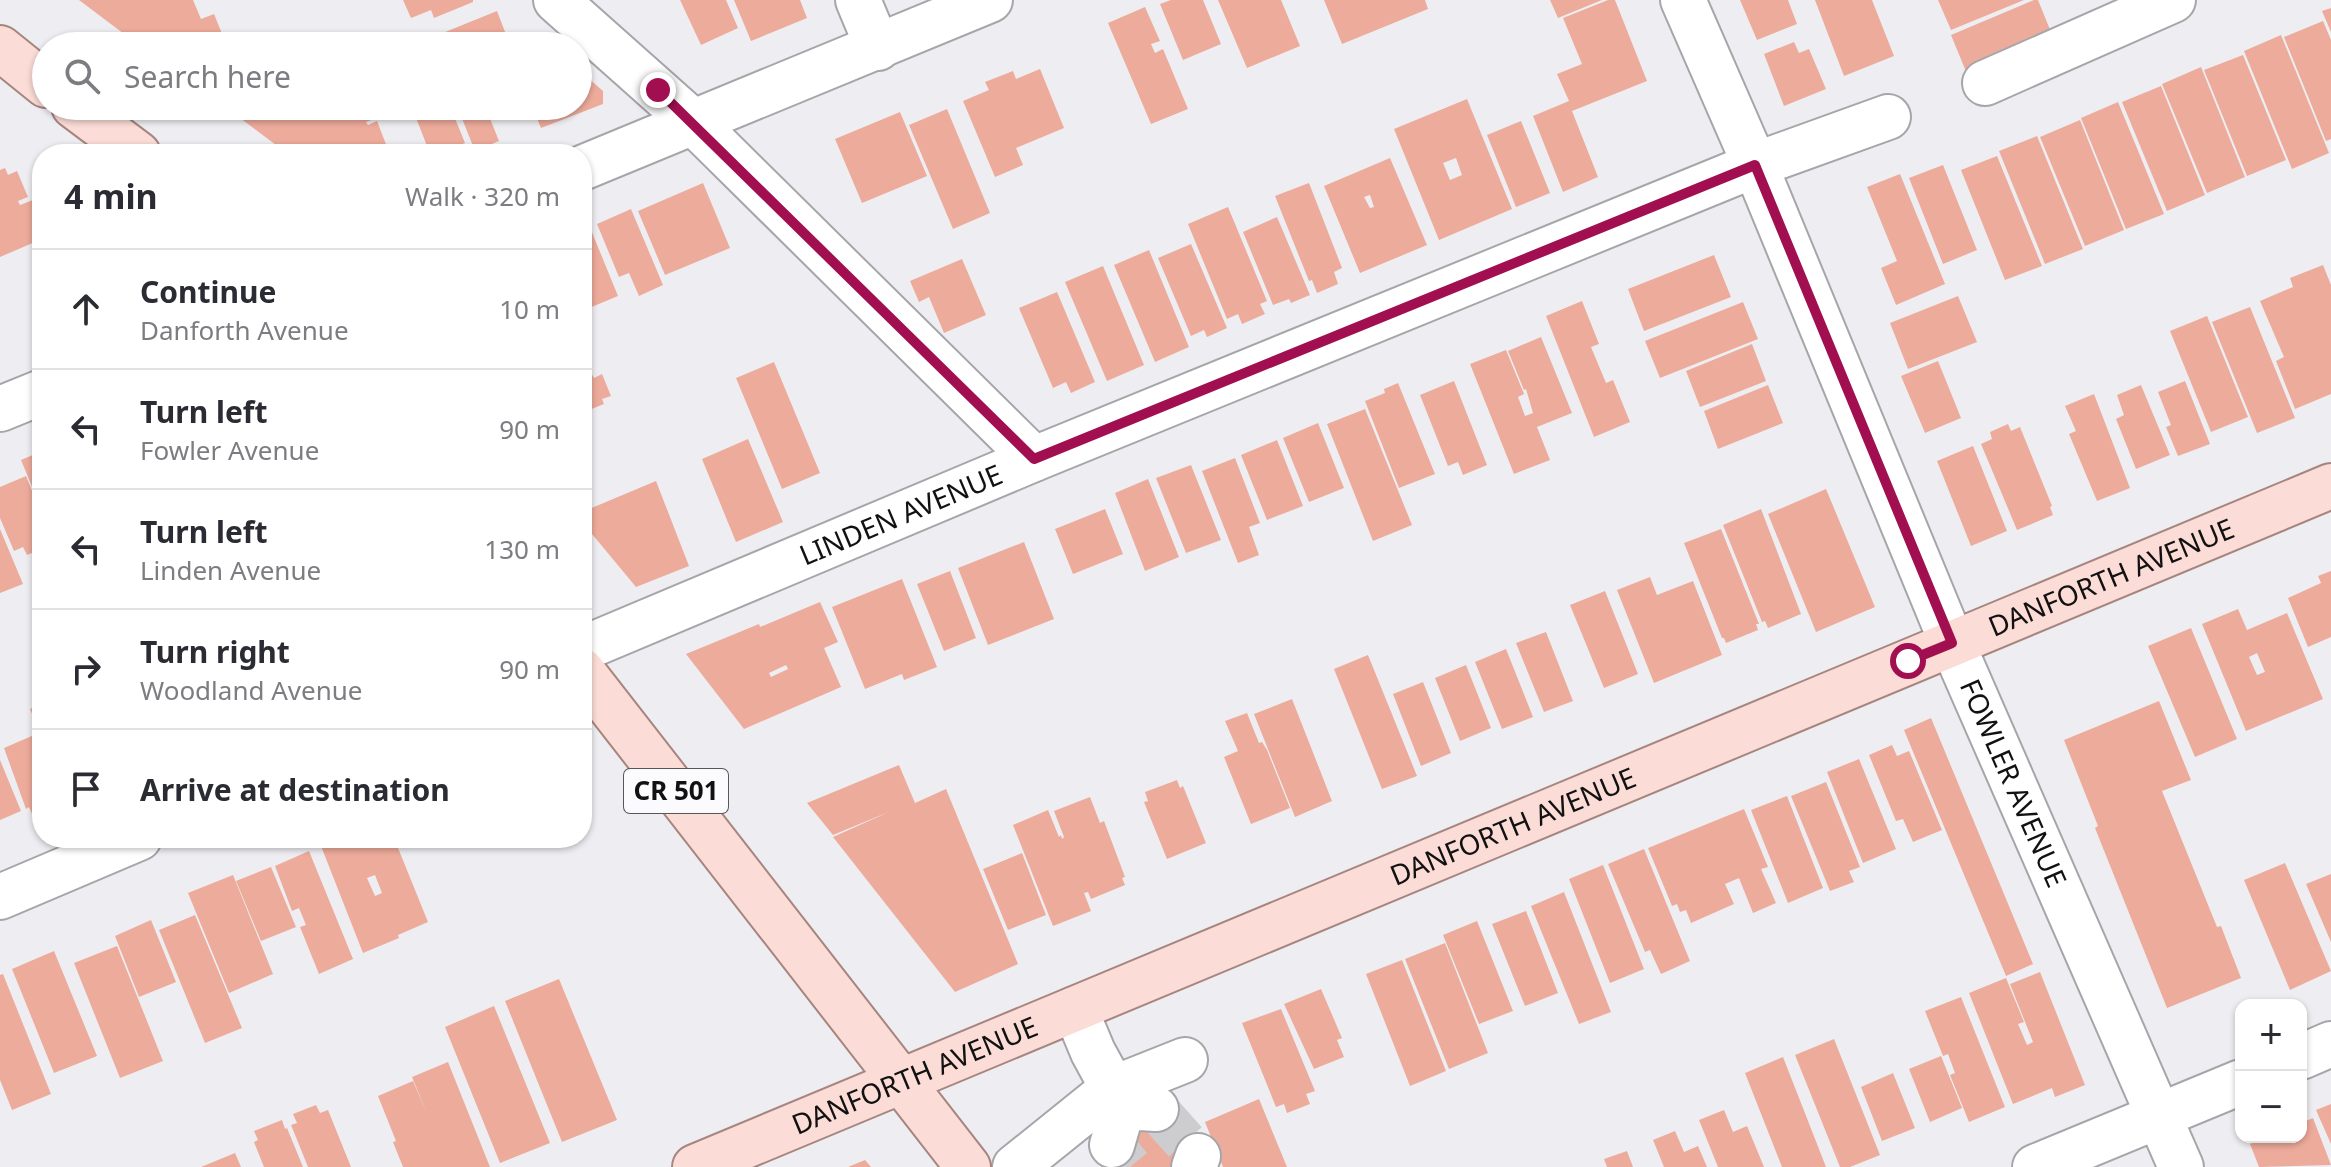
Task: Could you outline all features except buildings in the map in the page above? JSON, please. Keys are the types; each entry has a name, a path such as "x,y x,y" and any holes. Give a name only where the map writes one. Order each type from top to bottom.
{"main road":[{"path":"0,48 32,74"},
{"path":"93,120 125,144"},
{"name":"DANFORTH AVENUE","path":"695,1167 2331,486"},
{"name":"CR 501","path":"592,684 968,1167"}],"street":[{"path":"556,0 592,32"},
{"path":"858,0 878,48"},
{"path":"592,164 990,0"},
{"name":"FOWLER AVENUE","path":"1683,0 1755,165 1952,643 2181,1167"},
{"path":"1985,83 2163,2"},
{"path":"592,32 693,122 1034,459"},
{"name":"LINDEN AVENUE","path":"592,645 1034,459 1755,165 1888,117"},
{"path":"0,409 32,396"},
{"path":"0,897 115,848"},
{"path":"1075,1009 1126,1113"},
{"path":"2307,1054 2331,1044"},
{"path":"1015,1167 1126,1113 1185,1060"},
{"path":"2035,1167 2235,1084"}],"tunnel":[{"path":"1156,1109 1198,1156"},
{"path":"1112,1145 1130,1167"}],"route":[{"path":"658,90 1034,459 1755,165 1952,643 1908,661"}]}
